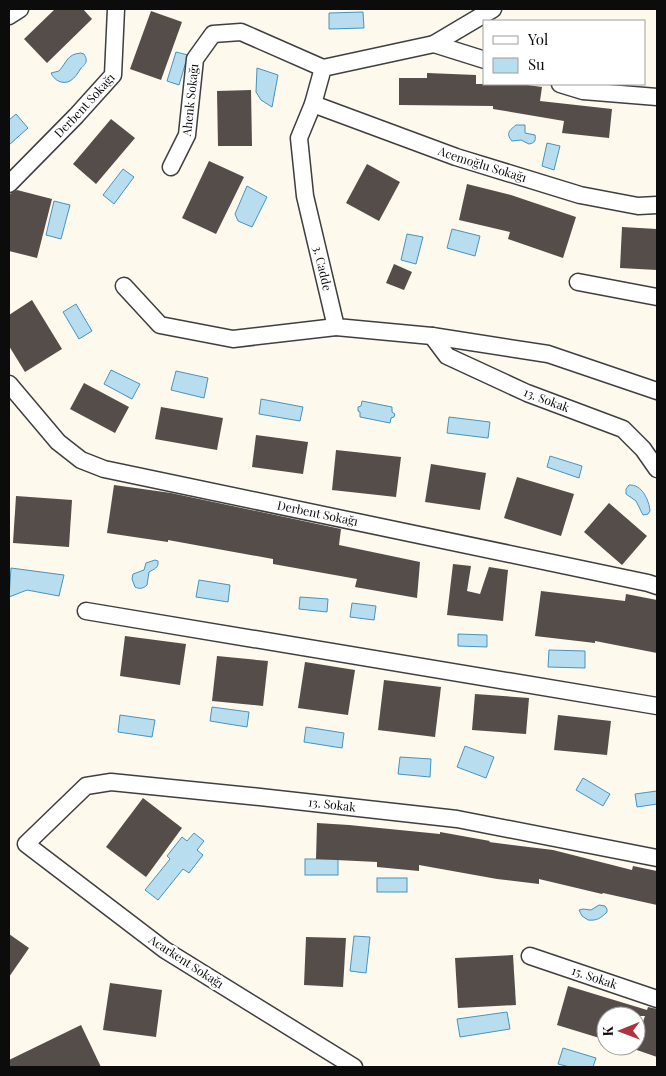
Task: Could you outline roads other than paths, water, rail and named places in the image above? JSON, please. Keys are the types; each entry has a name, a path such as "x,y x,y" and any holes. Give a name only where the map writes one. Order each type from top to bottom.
{"street":[{"path":"9,16 20,9"},
{"name":"Derbent Sokağı","path":"9,184 76,116 113,75 116,9"},
{"path":"323,68 434,44 493,9"},
{"name":"Ahenk Sokağı","path":"171,167 187,135 195,59 213,34 241,32 323,68"},
{"path":"434,44 483,59"},
{"name":"3. Cadde","path":"323,68 313,104 299,138 305,196 336,327"},
{"path":"563,85 583,91 657,97"},
{"name":"Acemoğlu Sokağı","path":"313,104 456,157 580,195 638,206 657,205"},
{"path":"578,282 657,297"},
{"path":"124,286 160,325 233,339 336,327 432,336 548,354 657,391"},
{"name":"13. Sokak","path":"432,336 448,356 527,393 623,429 643,449 657,469"},
{"name":"Derbent Sokağı","path":"9,384 58,442 81,460 104,469 657,586"},
{"path":"86,611 657,706"},
{"name":"13. Sokak","path":"26,844 86,786 111,782 457,820 657,858"},
{"name":"Acarkent Sokağı","path":"26,844 165,950 354,1067"},
{"name":"15. Sokak","path":"530,956 657,999"}],"water":[{"path":"363,12 364,28 329,29 329,13"},
{"path":"176,52 188,55 179,85 167,81"},
{"path":"84,54 86,62 78,74 70,81 64,82 54,78 51,73 59,71 73,55"},
{"path":"257,68 278,75 272,107 261,100 256,92"},
{"path":"16,114 28,128 9,145 9,120"},
{"path":"516,125 525,125 525,133 535,135 534,142 529,144 521,140 512,141 509,134 510,130"},
{"path":"547,143 560,146 554,170 542,166"},
{"path":"123,169 134,177 114,204 103,195"},
{"path":"247,186 267,197 252,227 238,221 235,214"},
{"path":"54,201 70,205 61,239 46,235"},
{"path":"452,229 480,236 475,256 447,248"},
{"path":"407,234 423,237 416,264 401,260"},
{"path":"76,304 92,331 79,339 63,312"},
{"path":"111,370 140,384 132,399 104,384"},
{"path":"176,371 208,378 204,398 171,390"},
{"path":"261,399 303,407 300,421 259,414"},
{"path":"362,401 392,407 392,412 395,414 394,417 391,418 390,423 360,417 358,407 361,406"},
{"path":"449,417 490,422 488,438 447,433"},
{"path":"550,456 582,466 579,478 547,467"},
{"path":"629,485 638,487 644,494 650,511 648,514 643,515 636,501 626,494 626,489"},
{"path":"158,561 158,565 149,572 147,585 141,588 135,587 132,579 133,574 144,570 146,563"},
{"path":"11,568 64,575 59,596 27,590 9,597"},
{"path":"199,580 230,585 228,602 196,597"},
{"path":"300,597 328,599 327,612 299,609"},
{"path":"352,603 376,606 374,620 350,617"},
{"path":"458,634 487,635 487,647 458,646"},
{"path":"549,650 585,651 585,668 548,667"},
{"path":"212,707 249,712 247,727 210,721"},
{"path":"120,715 155,720 152,737 118,732"},
{"path":"306,727 344,733 342,748 304,742"},
{"path":"465,746 494,757 486,778 457,767"},
{"path":"400,757 431,759 430,777 398,774"},
{"path":"583,778 610,794 603,806 576,790"},
{"path":"657,791 657,804 637,807 635,794"},
{"path":"194,833 204,841 197,850 203,855 189,873 183,869 158,900 145,890 170,859 167,856 182,837 187,841"},
{"path":"305,859 338,859 338,875 305,875"},
{"path":"377,878 407,878 407,892 377,892"},
{"path":"599,905 605,906 607,912 596,919 588,920 582,916 579,910 591,910"},
{"path":"354,936 370,937 366,973 350,971"},
{"path":"507,1012 510,1029 460,1037 457,1019"},
{"path":"563,1048 596,1058 593,1067 570,1067 558,1064"}]}
